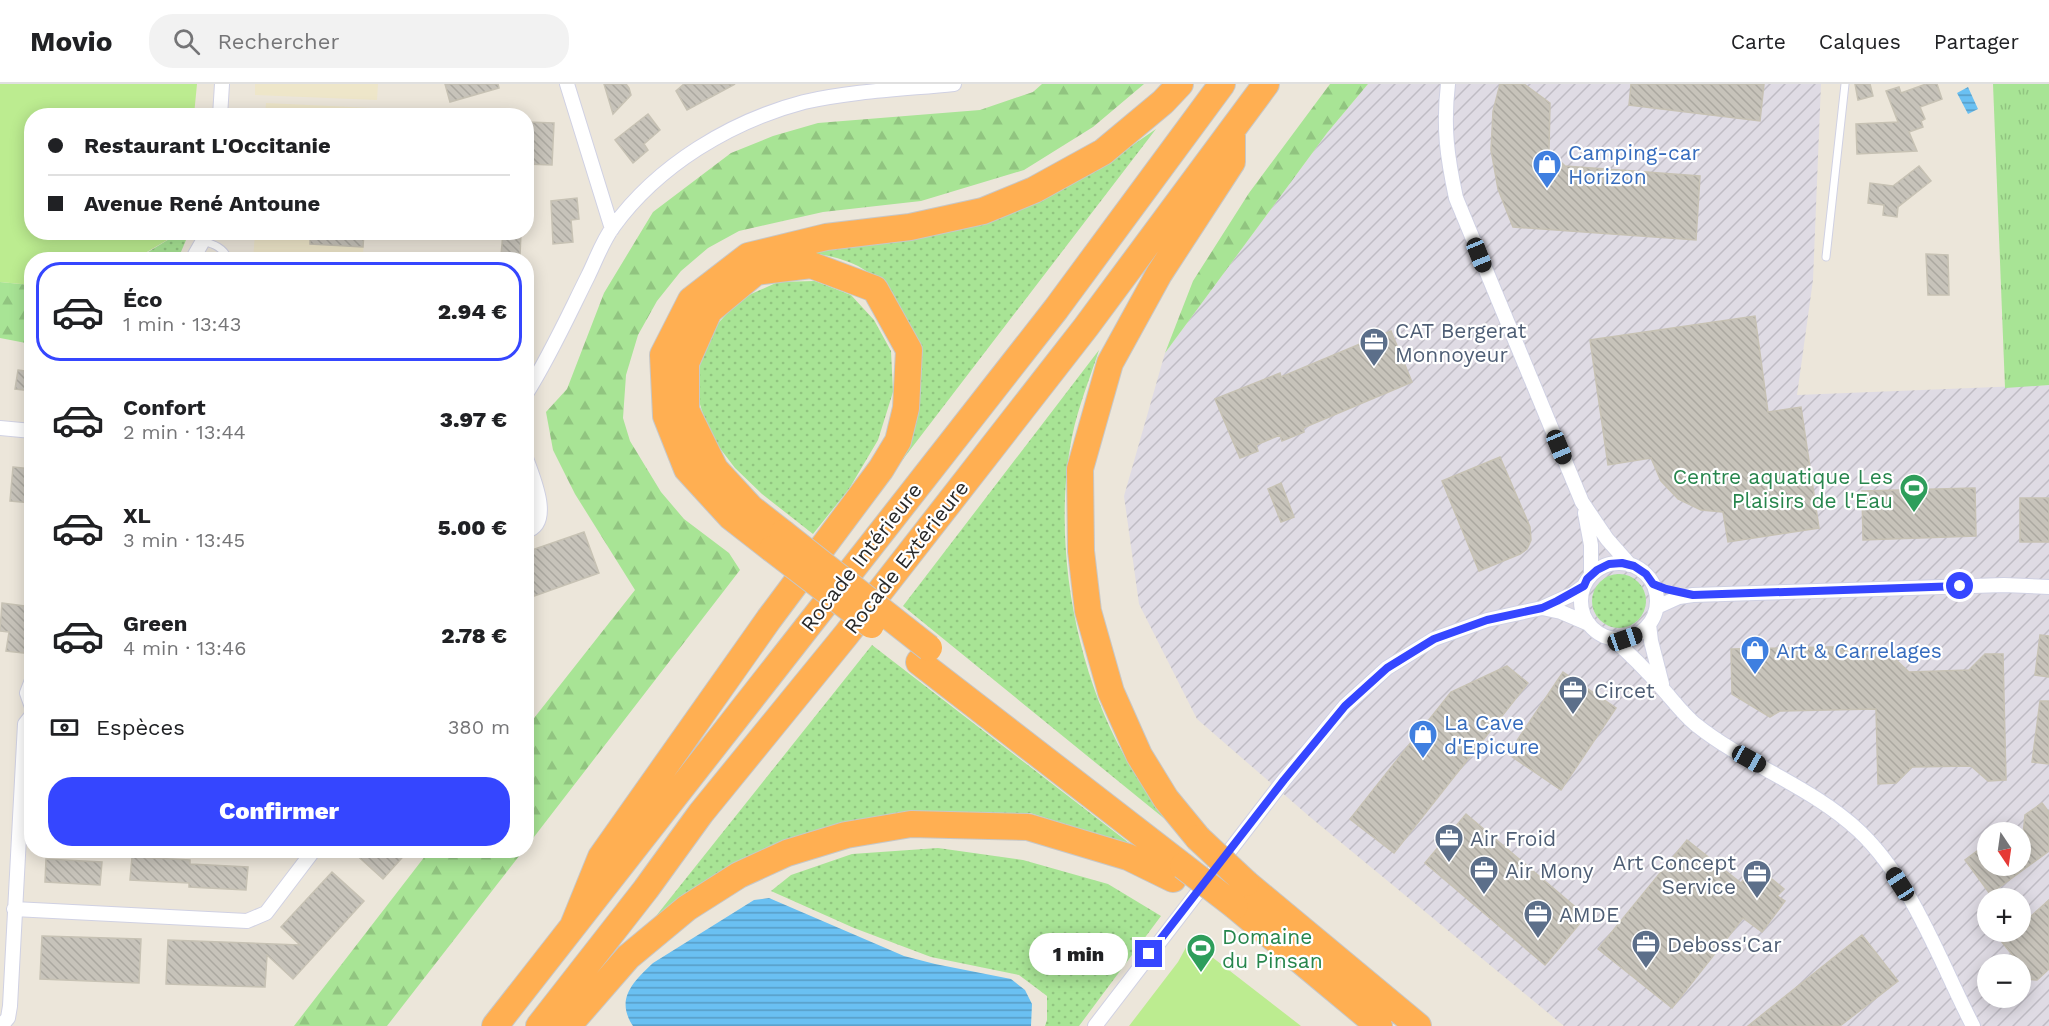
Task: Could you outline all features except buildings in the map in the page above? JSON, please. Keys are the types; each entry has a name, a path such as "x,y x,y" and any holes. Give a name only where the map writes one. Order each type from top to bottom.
{"highway":[{"path":"1180,84 1163,102 1103,152 1034,190 983,211 910,227 826,237 748,256 691,300 663,355 666,416 687,470 731,517 777,541 1237,899 1344,998 1379,1026"},
{"name":"Rocade Intérieure","path":"495,1026 1056,309 1222,84"},
{"name":"Rocade Extérieure","path":"539,1026 646,889 701,813 853,626 1078,336 1266,84"},
{"path":"1232,131 1232,162 1159,273 1110,363 1080,469 1081,552 1088,611 1111,692 1139,755 1166,799 1186,859 1237,899 1364,982 1418,1026"},
{"path":"573,926 601,857 769,619 881,469 898,441 906,408 909,350 875,289 811,265 756,272 709,311 686,363 686,410 715,469 751,508 777,541"},
{"path":"568,1026 628,957 687,908 740,875 787,853 846,835 911,824 1028,827 1128,857 1186,859"}],"street":[{"path":"220,108 222,84"},
{"path":"567,84 612,229"},
{"path":"534,381 612,229 651,185 673,167 720,135 832,90 954,84"},
{"path":"1448,84 1445,114 1447,153 1456,198 1582,502 1606,540 1630,565"},
{"path":"2,428 24,430"},
{"path":"534,485 541,509 539,521 534,527"},
{"path":"1095,1026 1284,780 1345,706 1387,668 1434,639 1487,620 1542,608 1573,594 1588,581 1591,545 1582,502"},
{"path":"1609,564 1630,565 1646,574 1653,584 1657,607 1649,624 1636,635 1625,639 1613,639 1601,635 1584,617 1580,604 1582,591 1597,570 1609,564"},
{"path":"1653,584 1693,595"},
{"path":"1657,607 1679,597 1693,595 2004,585 2049,587"},
{"path":"1542,608 1589,624"},
{"path":"1649,624 1654,658 1663,689"},
{"path":"1613,639 1694,723 1734,751 1820,801 1859,831 1888,865 1912,902 1973,1026"},
{"path":"1,1026 8,1018 10,1006 24,724"},
{"path":"14,909 247,921 266,914 308,858"}],"lane":[{"path":"1826,257 1845,84"},
{"path":"209,240 224,252"}],"shaded area":[{"path":"255,84 378,84 377,100 255,95"},
{"path":"1368,84 1821,84 1813,280 1797,395 2049,385 2049,1026 1564,1026 1310,817 1197,719 1139,604 1124,496 1165,353 1327,133"},
{"path":"266,103 372,108 266,108"},
{"path":"254,240 364,240 363,252 254,252"}],"green space":[{"path":"0,84 197,84 195,108 24,108 24,240 167,240 147,252 24,252 24,284 0,282"},
{"path":"1042,84 1144,84 1093,127 1024,170 921,201 823,212 739,231 708,248 681,271 657,301 638,335 626,375 623,418 630,441 661,492 684,519 729,553 740,570 534,837 534,718 635,590 575,494 553,450 546,412 567,389 604,293 653,212 731,153 773,136 818,123 980,110 1033,92"},
{"path":"1330,84 1368,84 1327,133 1165,353 1193,281 1249,193"},
{"path":"1993,84 2049,84 2049,385 2005,388"},
{"path":"1156,129 884,484 909,438 918,408 921,385 914,338 893,296 877,279 844,260 801,252 1098,169"},
{"path":"168,240 186,240 181,252 148,252"},
{"path":"815,281 851,295 874,320 891,351 893,392 878,440 849,489 813,534 762,494 735,468 709,434 699,401 700,363 713,329 740,299 778,282"},
{"path":"0,282 24,284 24,343 0,338"},
{"path":"1099,350 1072,437 1066,476 1066,559 1080,642 1092,682 1107,720 1129,763 1166,820 903,606"},
{"path":"1619,574 1629,576 1638,582 1644,591 1646,601 1644,611 1638,620 1629,626 1619,628 1609,626 1600,620 1594,611 1592,601 1594,591 1600,582 1609,576"},
{"path":"872,645 1133,846 1030,813 919,813 710,878 656,916"},
{"path":"938,848 1023,860 1108,884 1161,916 1079,1026 1045,1026 1047,996 1019,975 931,957 854,928 771,891 791,875 852,854"},
{"path":"424,858 518,858 387,1026 294,1026"},
{"name":"Domaine du Pinsan","path":"1190,940 1301,1026 1129,1026 1178,962"}],"water":[{"path":"1968,87 1978,109 1968,114 1957,93"},
{"path":"769,898 904,956 1011,979 1025,990 1032,1004 1031,1026 633,1026 628,1016 626,999 633,984 653,963 754,900"}],"place":[{"name":"Camping-car Horizon","path":"1547,190"},
{"name":"CAT Bergerat Monnoyeur","path":"1374,368"},
{"name":"Centre aquatique Les Plaisirs de l'Eau","path":"1914,514"},
{"name":"Art & Carrelages","path":"1755,676"},
{"name":"Circet","path":"1573,716"},
{"name":"La Cave d'Epicure","path":"1423,760"},
{"name":"Air Froid","path":"1449,864"},
{"name":"Air Mony","path":"1484,896"},
{"name":"Art Concept Service","path":"1757,900"},
{"name":"AMDE","path":"1538,940"},
{"name":"Deboss'Car","path":"1646,970"},
{"name":"Domaine du Pinsan","path":"1201,974"}],"route":[{"path":"1149,954 1284,780 1345,706 1387,668 1434,639 1487,620 1542,608 1573,594 1584,586 1587,579 1597,570 1609,564 1622,563 1634,566 1646,574 1653,584 1693,595 1960,586"}]}
